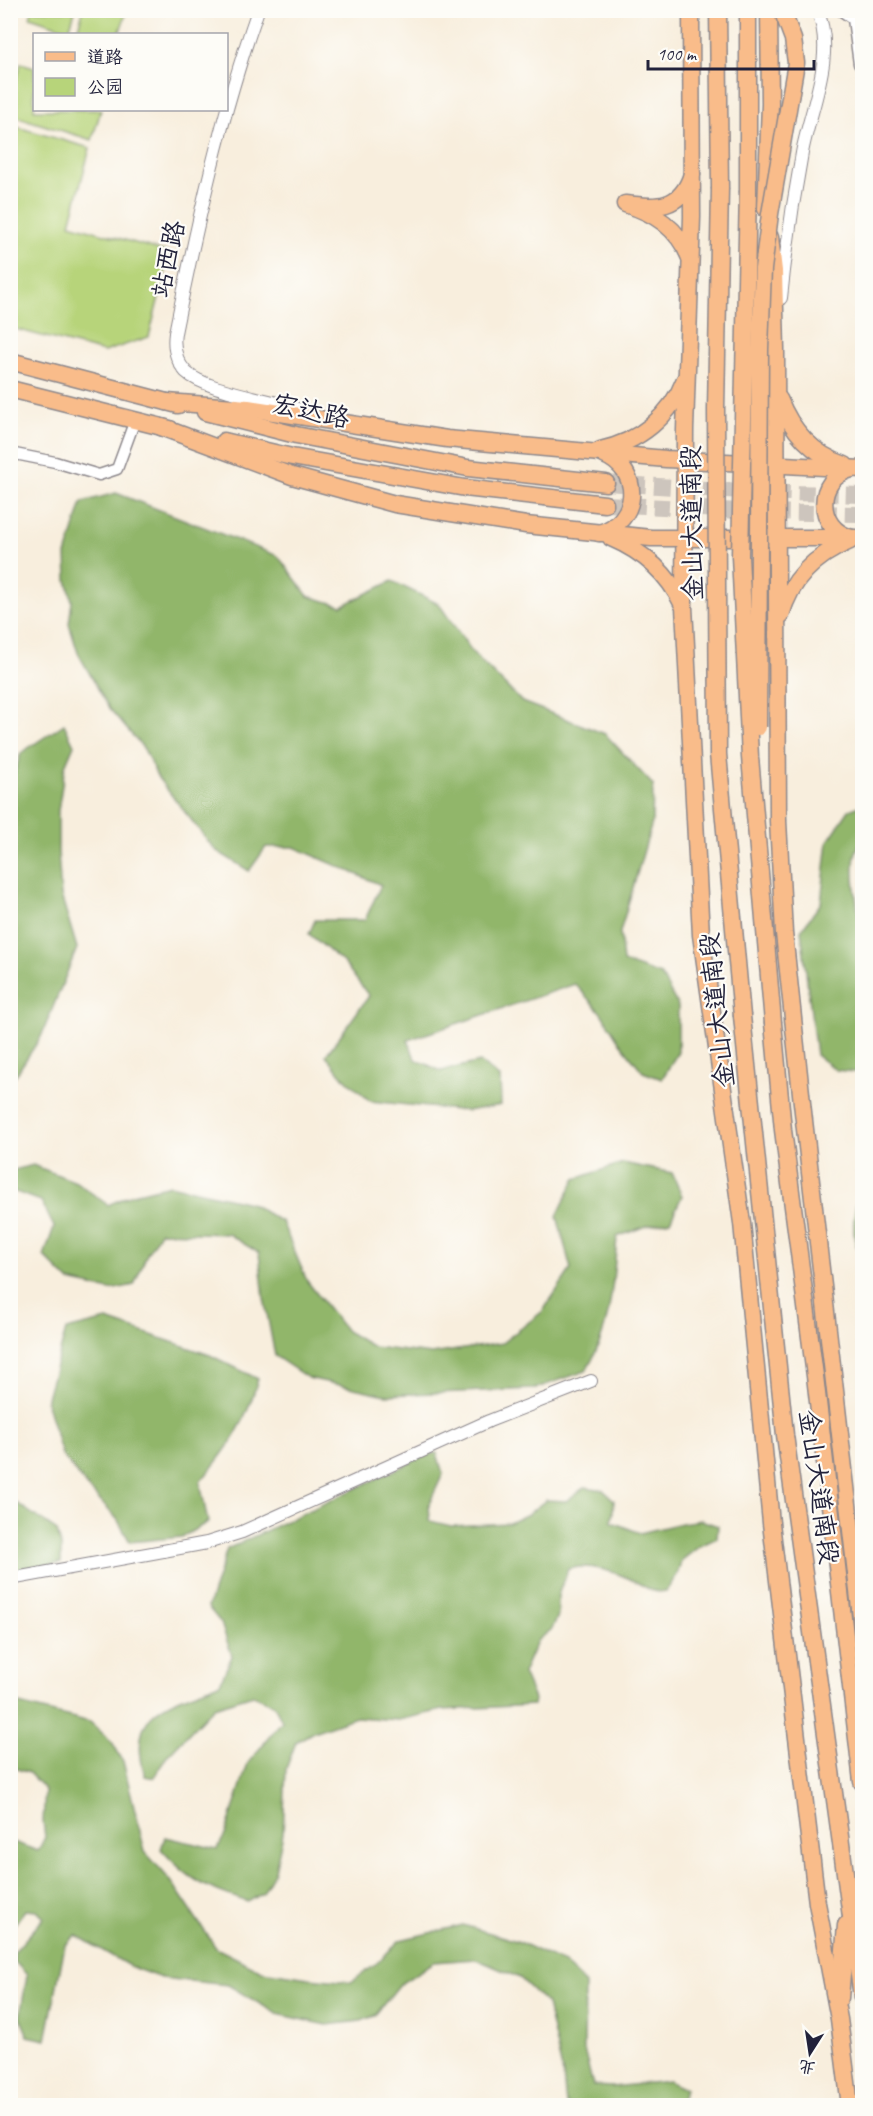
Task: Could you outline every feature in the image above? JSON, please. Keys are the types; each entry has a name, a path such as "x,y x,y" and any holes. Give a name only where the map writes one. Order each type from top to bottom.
{"main road":[{"path":"691,10 693,170 685,430 687,461 684,607 700,935 742,1223 776,1559 817,1903 838,2019 850,2106"},
{"name":"金山大道南段","path":"718,10 720,188 716,410 718,754 779,1378 862,1997"},
{"name":"金山大道南段","path":"748,10 748,191 740,556 748,734 783,1130 815,1376 862,1782"},
{"path":"769,10 770,104 766,203 774,271 776,349 778,821 784,922 816,1230 862,1626"},
{"path":"756,818 760,361 763,269 796,63 793,39 782,10"},
{"path":"691,260 680,239 664,222 644,210 625,204 653,207 667,204 684,191 693,170"},
{"name":"宏达路","path":"10,361 296,435 468,468 606,483"},
{"path":"592,452 622,444 654,424 674,400 687,373"},
{"path":"776,386 787,418 801,437 828,458 860,469"},
{"name":"宏达路","path":"10,389 292,457 465,488 604,504"},
{"path":"167,402 248,408 447,439 687,461 860,469"},
{"path":"161,427 292,476 395,504 526,525 591,533 684,538 859,538"},
{"path":"591,533 606,531 620,522 628,509 632,493 625,471 615,460 592,452"},
{"path":"859,538 842,534 831,525 824,511 824,504 827,489 836,477 849,470 860,469"},
{"path":"591,533 616,540 645,556 664,574 684,607"},
{"path":"777,637 785,602 796,581 823,554 859,538"},
{"path":"742,1223 779,1378"},
{"path":"815,1376 816,1230"},
{"path":"838,2019 849,1891"}],"street":[{"name":"站西路","path":"228,109 258,10"},
{"path":"684,10 693,35"},
{"path":"776,349 791,212 825,50 823,28 817,10"},
{"path":"840,11 853,19 859,64 862,64"},
{"name":"站西路","path":"227,111 193,244 175,347 182,366 198,380 297,408 327,420"},
{"path":"10,453 55,462 99,475 117,469 135,420"},
{"path":"10,1579 207,1543 242,1532 489,1421 591,1382"}],"green space":[{"path":"32,10 75,11 69,30 30,17"},
{"path":"83,10 127,11 119,33 77,31"},
{"path":"21,63 33,67 33,111 101,111 92,140 11,115 11,96"},
{"path":"10,125 90,148 70,224 170,253 149,337 104,352 11,328"},
{"path":"116,493 278,556 308,596 342,606 392,581 439,604 473,653 522,702 605,734 653,785 652,823 620,932 623,962 661,975 678,1006 678,1052 662,1079 643,1072 620,1043 601,1013 575,984 408,1040 415,1059 441,1071 480,1062 500,1078 501,1105 467,1111 370,1101 340,1074 326,1055 369,996 344,963 309,934 315,920 365,920 381,885 294,847 266,847 249,871 215,850 158,778 144,749 109,708 78,653 69,624 72,601 67,580 66,555 82,502"},
{"path":"64,724 74,745 65,766 58,811 58,851 61,895 77,948 41,1037 11,1082 11,784 21,753"},
{"path":"862,805 862,842 857,848 854,867 859,918 862,919 862,1073 836,1070 816,1055 801,930 821,903 828,841 849,810"},
{"path":"623,1163 672,1173 682,1196 670,1221 646,1226 617,1237 606,1323 586,1371 534,1389 386,1395 308,1378 275,1356 264,1298 259,1253 228,1234 160,1232 147,1254 134,1285 110,1290 69,1281 44,1256 54,1227 41,1201 10,1190 11,1168 14,1170 33,1165 76,1182 108,1205 133,1194 170,1185 250,1203 282,1222 307,1281 346,1331 373,1347 432,1354 502,1343 543,1311 571,1269 557,1216 575,1179"},
{"path":"862,1184 862,1250 857,1247 854,1223 855,1208"},
{"path":"107,1320 210,1355 258,1379 248,1409 235,1435 200,1482 208,1522 182,1537 130,1542 117,1519 62,1455 46,1401 66,1330"},
{"path":"437,1453 443,1474 429,1504 430,1521 451,1526 509,1523 528,1514 546,1500 566,1501 585,1487 603,1490 614,1500 612,1522 640,1533 701,1520 718,1526 717,1538 700,1546 681,1561 677,1575 666,1591 654,1591 611,1572 584,1567 568,1569 558,1595 558,1616 552,1629 537,1641 523,1673 534,1699 533,1705 443,1710 398,1720 356,1717 313,1732 296,1742 286,1769 283,1833 275,1871 263,1893 248,1902 200,1883 181,1870 161,1849 165,1837 217,1849 225,1835 248,1763 282,1721 274,1705 253,1695 214,1707 167,1756 154,1778 145,1776 140,1754 141,1736 146,1722 156,1712 184,1697 220,1683 232,1656 221,1623 208,1607 227,1549 429,1454"},
{"path":"11,1499 57,1531 61,1546 61,1563 11,1572"},
{"path":"11,1702 90,1722 112,1742 123,1761 145,1852 171,1881 216,1948 262,1971 351,1982 375,1965 400,1940 463,1925 517,1941 564,1963 585,1984 584,2050 593,2086 612,2087 668,2081 685,2089 679,2105 566,2105 563,2075 547,2004 520,1978 476,1959 434,1962 400,1984 374,2016 361,2021 327,2025 277,2014 228,1985 161,1978 131,1967 76,1935 65,1945 46,2040 28,2036 20,2017 27,1975 14,1961 14,1952 44,1918 37,1911 25,1910 11,1929 11,1841 38,1851 45,1837 43,1821 45,1790 29,1773 11,1767"}],"tunnel":[{"path":"606,483 758,492 862,495"},
{"path":"605,504 758,512 862,514"}]}
